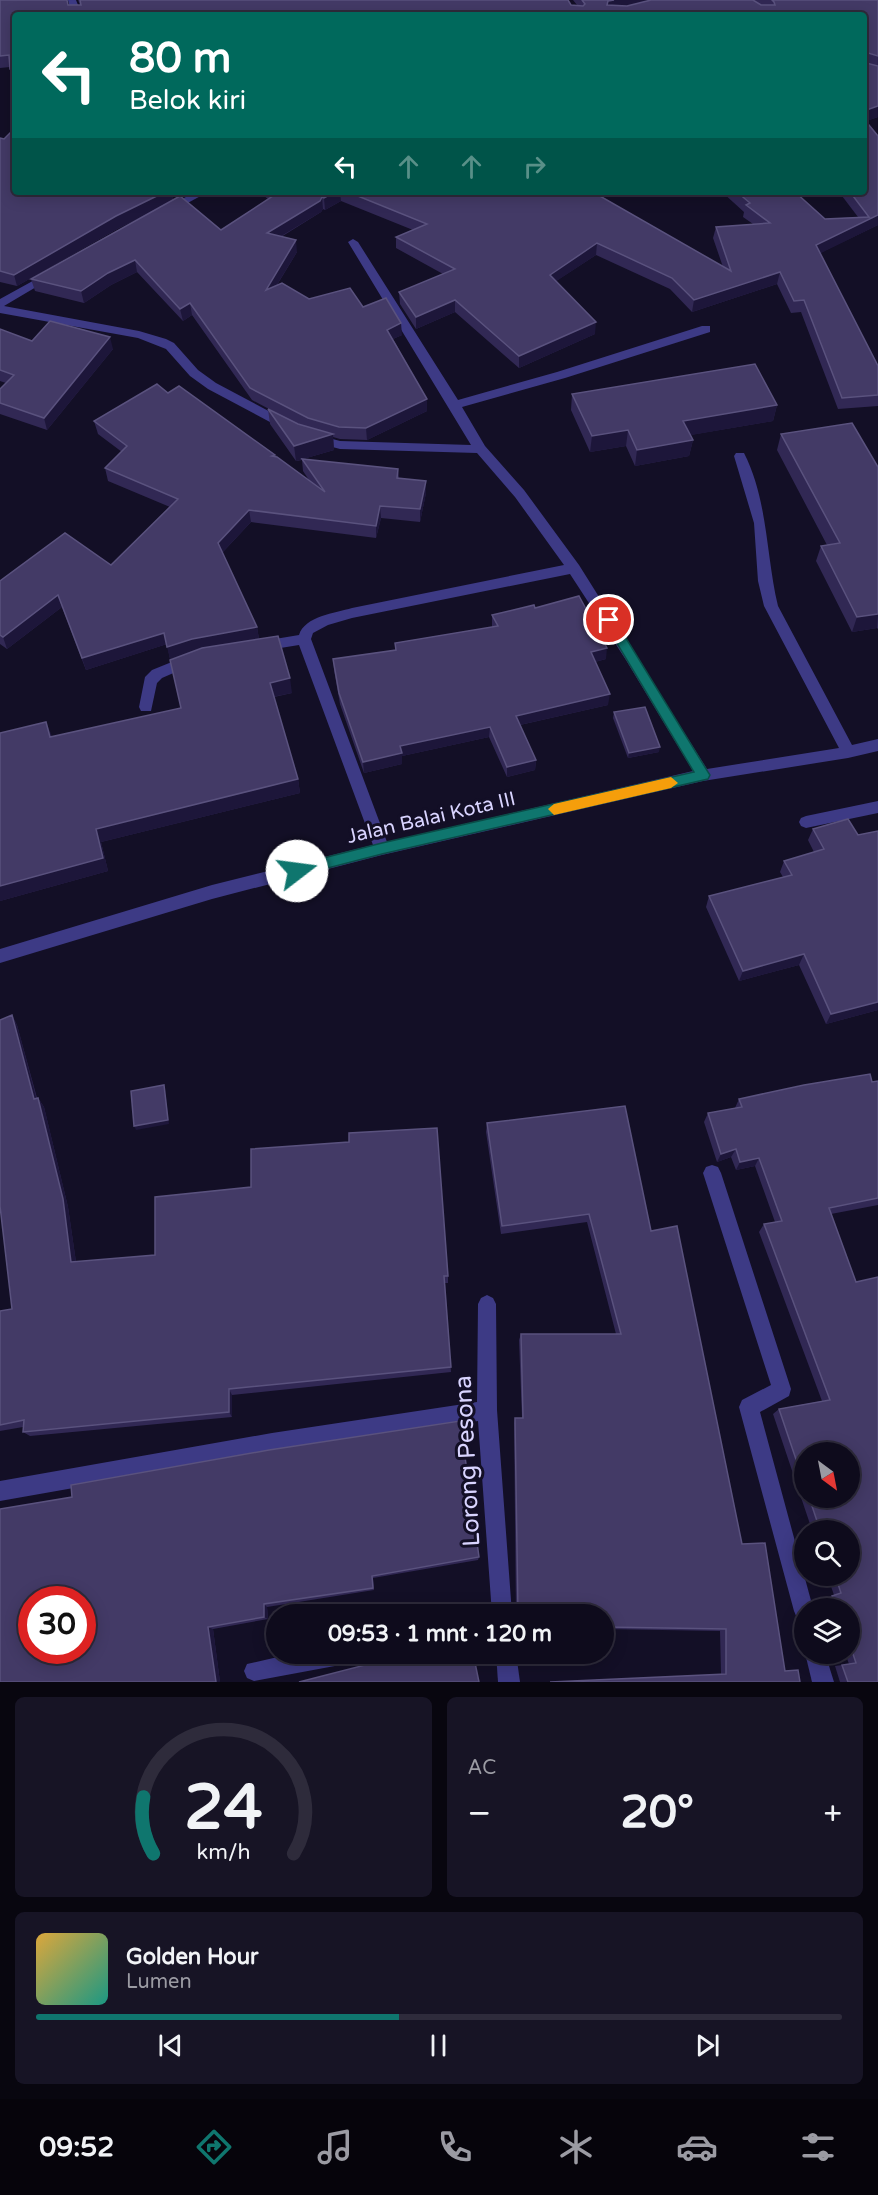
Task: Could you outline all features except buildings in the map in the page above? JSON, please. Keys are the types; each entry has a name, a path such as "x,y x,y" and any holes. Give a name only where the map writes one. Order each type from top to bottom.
{"street":[{"path":"154,217 197,195"},
{"path":"352,242 455,405 480,449 514,486 574,568 620,638 703,775"},
{"path":"0,304 62,268"},
{"path":"0,309 139,335 162,342 170,346 194,373 212,386 299,433 340,445 480,449"},
{"path":"455,405 561,375 706,329"},
{"path":"740,456 760,523 765,581 771,606 848,752"},
{"path":"382,849 304,639 307,630 315,625 352,613 574,568"},
{"path":"249,649 304,639"},
{"path":"146,707 150,681 157,674 182,662 205,656"},
{"name":"Jalan Balai Kota III","path":"0,956 212,892 382,849 703,775 848,752 878,745"},
{"path":"806,822 878,807"},
{"path":"712,1173 782,1389 749,1407 800,1598"},
{"name":"Lorong Pesona","path":"487,1304 487,1410 501,1604"},
{"path":"0,1491 204,1455 487,1410"},
{"path":"254,1671 292,1664"},
{"path":"507,1664 508,1682"},
{"path":"818,1664 823,1682"}],"slow traffic":[{"path":"554,809 671,783"}],"route":[{"path":"297,871 382,849 703,775 609,620"}]}
